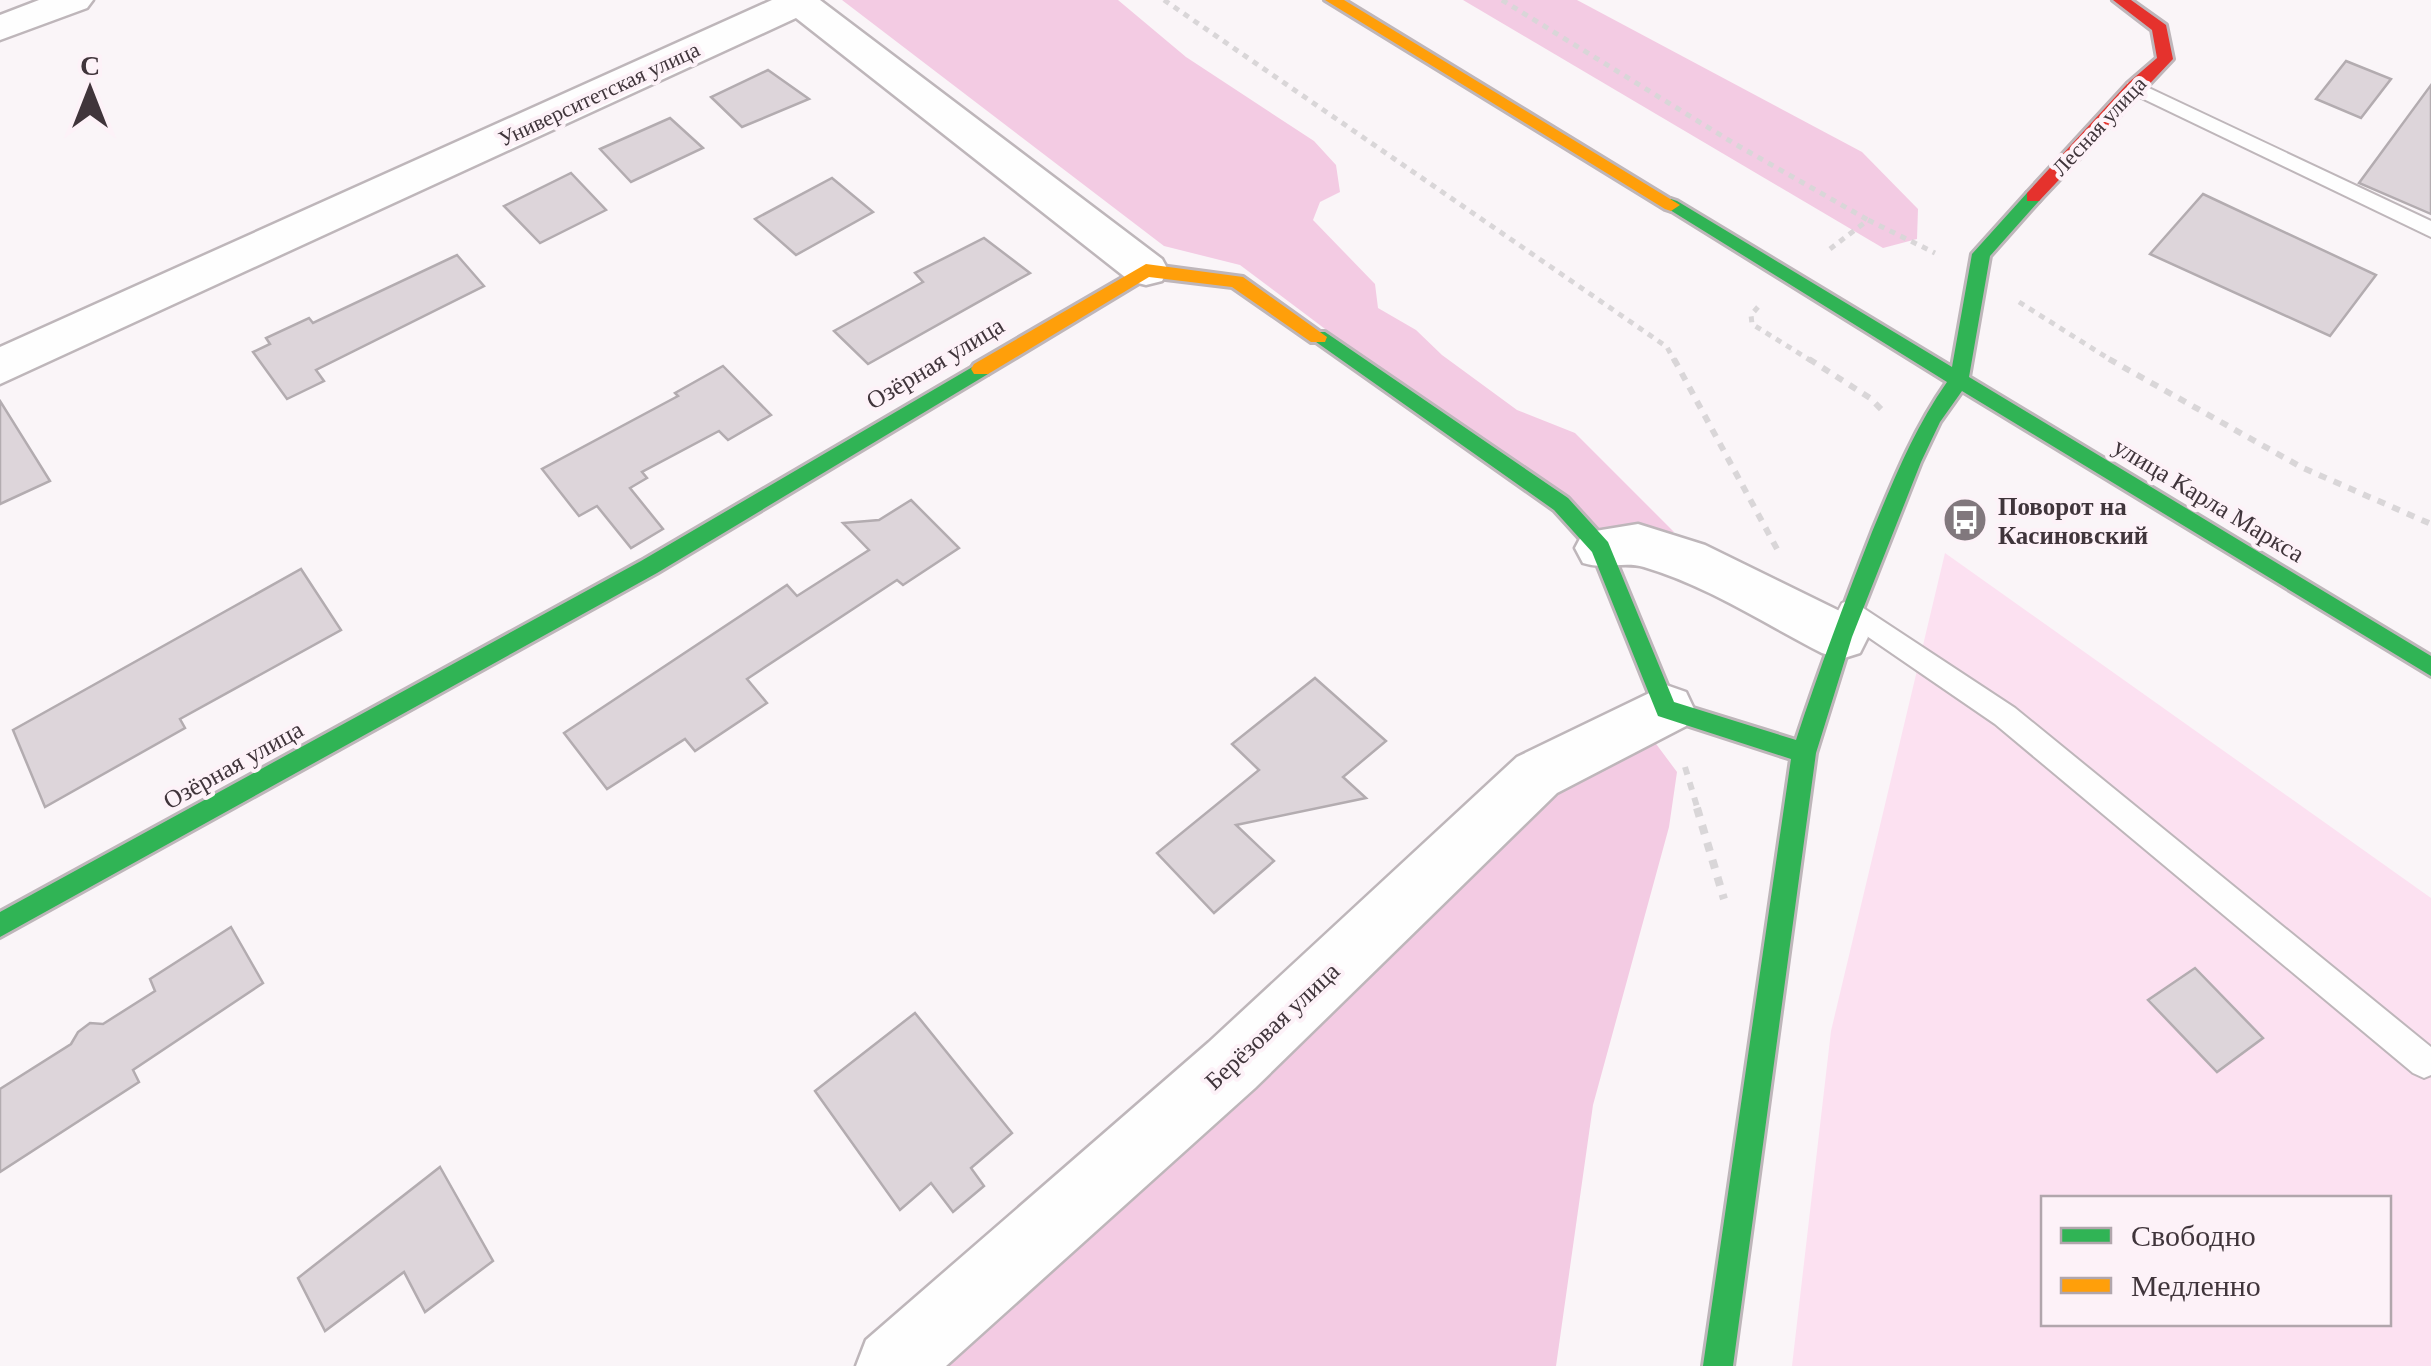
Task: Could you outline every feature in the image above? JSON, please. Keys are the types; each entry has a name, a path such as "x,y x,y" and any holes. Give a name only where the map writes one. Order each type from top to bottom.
{"street":[{"path":"0,28 74,0"},
{"name":"улица Карла Маркса","path":"1333,0 2431,668"},
{"name":"Лесная улица","path":"1980,263 2134,87 2165,59 2160,28 2120,0"},
{"name":"Университетская улица","path":"0,367 798,1 1146,270"},
{"path":"1718,1366 1804,753 1836,624 1932,420 1959,380 1980,263"},
{"path":"1146,270 1236,281 1561,504 1601,548 1666,709 1804,753"},
{"name":"Озёрная улица","path":"0,925 649,568 1146,270"},
{"path":"1601,548 1638,544 1686,560 1836,624"},
{"name":"Берёзовая улица","path":"892,1366 1232,1065 1537,775 1666,709"}],"lane":[{"path":"2134,87 2431,230"},
{"path":"1836,624 2005,716 2424,1062"}],"path":[{"path":"1164,0 1667,347 1836,624"},
{"path":"1502,0 1735,144 1868,220 1980,263 2064,334 2301,467 2431,524"},
{"path":"1868,220 1751,315 1752,324 1870,398 1884,413"},
{"path":"1666,709 1728,914"}],"shaded area":[{"path":"842,0 1118,0 1186,57 1314,141 1336,165 1340,192 1320,202 1313,220 1375,284 1378,308 1416,330 1442,355 1517,410 1575,433 1674,532 1596,533 1240,265 1164,246"},
{"path":"1463,0 1577,0 1862,152 1918,209 1917,239 1883,248"},
{"path":"1945,553 2431,898 2431,1366 1792,1366 1831,1031"},
{"path":"1633,713 1677,772 1669,827 1593,1105 1556,1366 933,1366"}],"building":[{"path":"2346,61 2391,79 2361,118 2316,99"},
{"path":"768,70 809,99 742,127 711,97"},
{"path":"2431,85 2431,214 2359,183"},
{"path":"670,118 703,148 631,182 600,149"},
{"path":"571,173 606,210 540,243 504,206"},
{"path":"832,178 873,212 796,255 755,219"},
{"path":"2203,194 2376,275 2330,336 2150,254"},
{"path":"984,238 1030,273 868,364 834,331 923,282 915,273"},
{"path":"457,255 484,286 316,370 324,381 287,399 253,352 270,344 266,338 309,318 313,323"},
{"path":"723,366 771,415 728,440 719,431 642,472 647,478 630,488 663,529 631,548 597,506 579,516 542,469 678,396 675,393"},
{"path":"0,401 50,481 0,504"},
{"path":"911,500 959,548 903,585 897,580 747,679 767,703 695,751 685,739 607,789 564,733 787,585 797,596 869,550 843,523 879,520"},
{"path":"301,569 341,630 180,719 185,728 45,807 13,730"},
{"path":"1315,678 1386,741 1343,777 1366,798 1236,825 1274,861 1214,913 1157,853 1259,770 1232,744"},
{"path":"231,927 263,983 133,1070 139,1082 0,1172 0,1089 71,1044 90,1023 103,1024 155,991 150,979"},
{"path":"2195,968 2263,1038 2217,1072 2148,1000"},
{"path":"915,1013 1012,1133 971,1168 984,1186 953,1212 931,1183 900,1210 815,1091"},
{"path":"440,1167 493,1261 425,1312 404,1272 325,1331 298,1278"}],"traffic: fast":[{"path":"1718,1366 1804,753 1841,637 1911,462 1932,419 1959,380 1981,254 2033,197"},
{"path":"1671,205 2431,667"},
{"path":"1318,337 1561,504 1601,548 1666,709 1804,753"},
{"path":"0,925 649,567 981,369"}],"traffic: slow":[{"path":"1333,0 1671,205"},
{"path":"981,369 1146,270 1237,281 1318,337"}],"traffic: jam":[{"path":"2033,197 2134,87 2165,59 2160,28 2121,0"}],"place":[{"name":"Поворот на Касиновский","path":"1965,520"}]}
